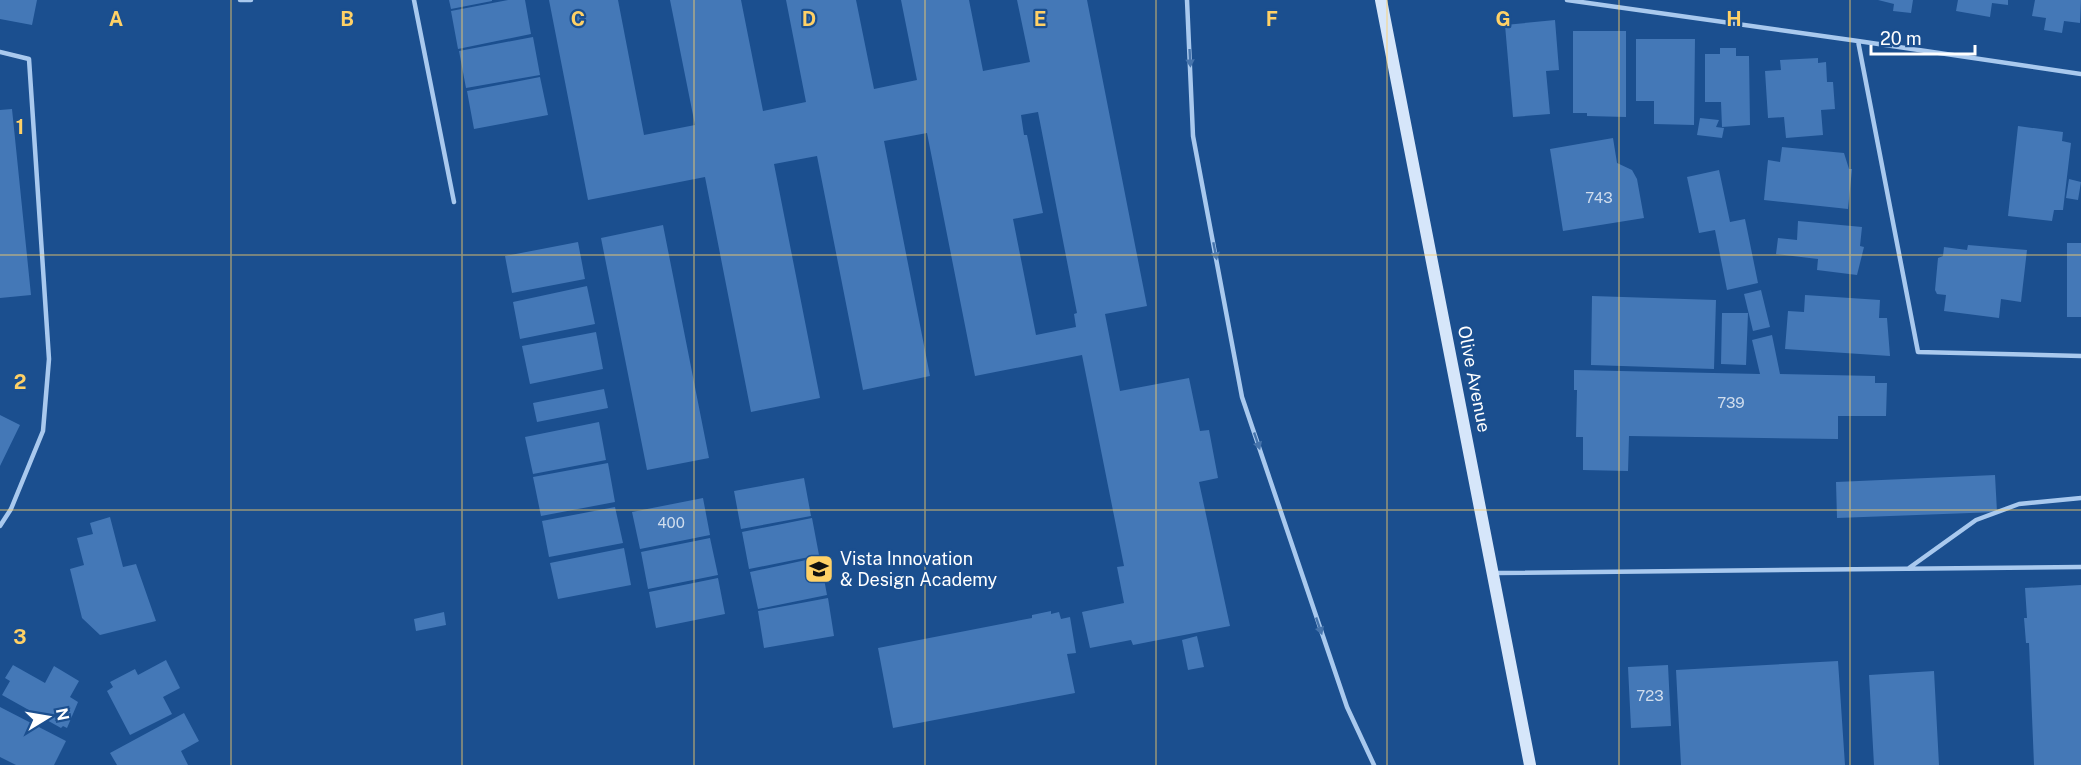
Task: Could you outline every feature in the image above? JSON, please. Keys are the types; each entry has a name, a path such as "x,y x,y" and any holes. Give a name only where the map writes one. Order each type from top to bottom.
{"main road":[{"name":"Olive Avenue","path":"1381,0 1495,573 1530,765"}],"lane":[{"path":"240,0 251,0"},
{"path":"414,0 454,202"},
{"path":"1187,0 1193,136 1242,397 1347,707 1374,765"},
{"path":"1568,0 2081,74"},
{"path":"1858,41 1918,352 2081,356"},
{"path":"0,52 29,59 49,359 43,431 11,509 0,526"},
{"path":"1909,568 1976,520 2019,504 2081,498"},
{"path":"1495,573 2081,567"}],"building":[{"path":"0,0 37,0 32,25 0,19"},
{"path":"449,0 492,0 492,1 451,9"},
{"path":"508,0 525,0 531,34 458,49 451,11"},
{"path":"549,0 618,0 644,135 695,125 670,0 741,0 763,111 806,102 786,0 856,0 874,89 917,80 901,0 969,0 983,71 1030,62 1017,0 1087,0 1147,306 1105,314 1120,391 1189,378 1200,431 1209,430 1218,478 1199,482 1230,626 1133,645 1131,640 1090,648 1082,612 1124,603 1117,567 1124,566 1082,355 975,376 927,133 884,141 930,376 863,390 817,156 774,164 820,398 751,412 705,177 588,200","holes":["1038,112 1077,313 1074,314 1076,327 1036,335 1013,219 1043,213 1021,115"]},
{"path":"1878,0 1913,0 1911,13 1893,11 1894,4"},
{"path":"1958,0 2008,0 2008,5 1992,3 1990,17 1956,11"},
{"path":"2035,0 2081,0 2080,23 2064,21 2062,33 2044,30 2046,18 2032,16"},
{"path":"1555,20 1559,70 1546,71 1550,114 1513,117 1505,25"},
{"path":"1573,31 1626,31 1626,117 1587,116 1587,113 1573,113"},
{"path":"533,37 540,75 466,88 459,51"},
{"path":"1636,39 1695,39 1694,125 1654,124 1654,101 1636,101"},
{"path":"1720,48 1736,48 1736,56 1749,56 1750,125 1722,127 1721,102 1705,102 1705,54 1720,54"},
{"path":"1818,58 1818,63 1826,62 1827,82 1833,82 1835,109 1821,110 1823,135 1786,138 1784,117 1768,118 1765,71 1781,70 1780,60"},
{"path":"540,77 548,115 474,129 467,91"},
{"path":"12,109 31,295 0,298 0,110"},
{"path":"1700,118 1719,120 1716,127 1724,128 1722,138 1697,135"},
{"path":"2018,126 2063,132 2062,141 2071,143 2063,210 2054,210 2052,221 2008,216"},
{"path":"1613,138 1617,163 1632,170 1637,179 1644,218 1563,231 1550,149"},
{"path":"1782,147 1844,153 1849,169 1852,169 1848,209 1764,200 1768,160 1780,162"},
{"path":"1719,170 1730,222 1745,219 1758,283 1727,290 1715,230 1699,233 1687,177"},
{"path":"2069,179 2081,182 2078,200 2066,198"},
{"path":"1798,221 1862,227 1860,246 1864,247 1857,275 1817,270 1818,259 1776,254 1778,238 1797,240"},
{"path":"663,225 709,458 647,470 601,238"},
{"path":"578,242 585,279 512,293 505,256"},
{"path":"2067,243 2081,243 2081,317 2067,317"},
{"path":"1968,245 2027,250 2021,302 2001,299 1999,318 1944,311 1946,295 1937,294 1935,290 1938,258 1943,256 1944,247 1967,250"},
{"path":"587,286 595,324 520,339 513,302"},
{"path":"1761,290 1770,327 1753,331 1744,294"},
{"path":"1805,295 1880,300 1879,318 1887,318 1890,356 1785,349 1788,311 1804,312"},
{"path":"1592,296 1716,300 1714,369 1591,365"},
{"path":"1722,313 1748,313 1746,365 1721,364"},
{"path":"596,332 603,369 530,384 522,346"},
{"path":"1772,335 1780,374 1875,376 1875,383 1887,383 1886,416 1838,416 1838,439 1629,436 1628,471 1583,470 1583,437 1576,437 1577,390 1574,390 1574,370 1760,374 1752,340"},
{"path":"604,389 608,408 537,422 533,403"},
{"path":"0,415 20,425 0,466"},
{"path":"599,422 606,460 533,474 525,437"},
{"path":"608,463 615,502 541,516 533,477"},
{"path":"1995,475 1997,512 1837,518 1836,482"},
{"path":"804,478 811,516 741,529 734,491"},
{"path":"703,498 710,535 640,549 632,512"},
{"path":"615,507 623,543 549,557 542,521"},
{"path":"110,517 123,567 136,564 156,621 100,635 82,618 70,569 84,565 77,538 93,534 90,523"},
{"path":"812,518 819,555 749,569 742,532"},
{"path":"710,538 718,575 648,589 641,552"},
{"path":"624,548 631,585 558,599 550,563"},
{"path":"820,557 827,595 758,609 750,572"},
{"path":"718,578 725,614 656,628 649,592"},
{"path":"2081,585 2081,765 2034,765 2029,643 2026,643 2024,618 2027,618 2025,588"},
{"path":"828,598 834,636 764,648 758,611"},
{"path":"1051,611 1051,614 1059,612 1061,619 1070,617 1076,653 1067,654 1075,693 893,728 878,648 1032,618 1032,615"},
{"path":"444,612 446,625 416,631 414,619"},
{"path":"1197,636 1204,667 1188,670 1182,640"},
{"path":"166,660 180,688 163,697 172,714 130,735 107,691 113,687 110,682 135,669 138,675"},
{"path":"1838,661 1845,765 1681,765 1676,670"},
{"path":"13,665 45,683 54,666 79,681 70,697 78,702 67,728 63,726 61,728 2,695 10,681 5,678"},
{"path":"1668,665 1671,726 1631,728 1628,667"},
{"path":"1934,671 1939,765 1874,765 1869,675"},
{"path":"0,707 66,741 54,765 16,765 0,757"},
{"path":"184,713 199,741 181,751 188,765 117,765 110,753"}],"place":[{"name":"Vista Innovation & Design Academy","path":"819,569"}]}
